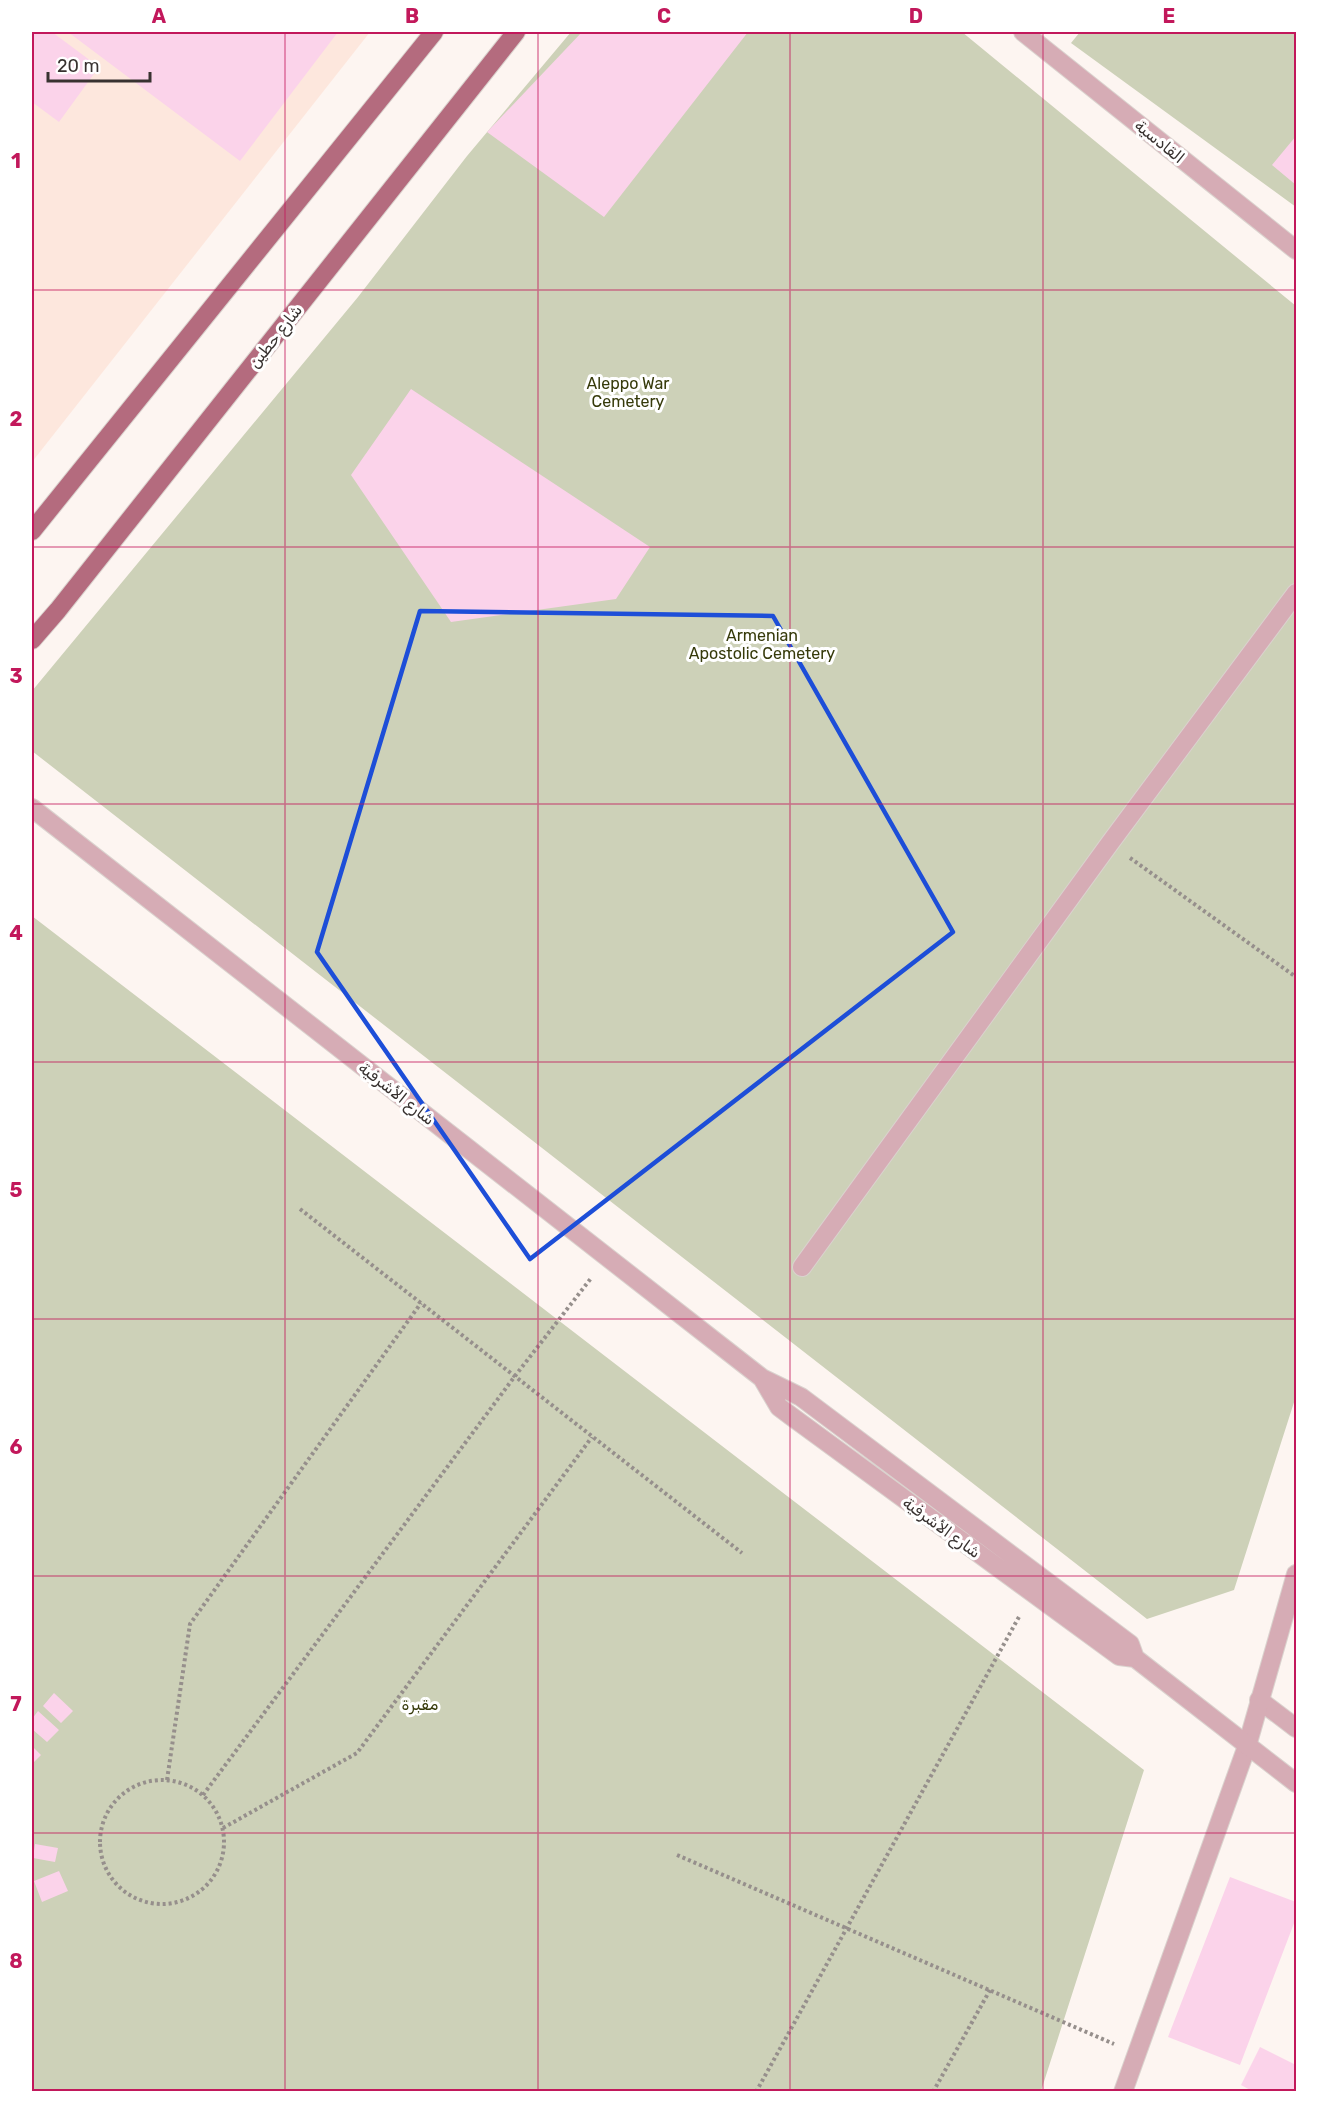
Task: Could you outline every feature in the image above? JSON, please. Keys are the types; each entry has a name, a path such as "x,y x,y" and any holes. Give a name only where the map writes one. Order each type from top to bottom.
{"main road":[{"path":"32,531 434,32"},
{"name":"شارع حطين","path":"32,640 516,32"}],"street":[{"name":"القادسية","path":"1023,32 1296,250"},
{"path":"802,1266 1110,843 1296,593"},
{"name":"شارع الأشرفية","path":"32,808 762,1378 801,1397 1130,1644 1135,1658"},
{"name":"شارع الأشرفية","path":"762,1378 779,1407 790,1416 1119,1656 1135,1658 1296,1783"},
{"path":"1123,2091 1247,1746 1296,1574"},
{"path":"1259,1700 1296,1728"}],"path":[{"path":"1110,843 1296,977"},
{"path":"300,1209 742,1553"},
{"path":"203,1795 515,1376 607,1257"},
{"path":"167,1780 190,1624 421,1303"},
{"path":"223,1828 357,1753 592,1437"},
{"path":"756,2091 1032,1593"},
{"path":"167,1780 186,1784 203,1795 215,1810 223,1828 224,1847 220,1866 209,1883 194,1896 175,1903 154,1904 133,1898 116,1885 104,1867 99,1846 101,1825 110,1805 126,1791 145,1782 167,1780"},
{"path":"678,1854 1136,2054"},
{"path":"933,2091 990,1990"}],"highlighted area":[{"path":"420,611 773,616 953,932 530,1259 317,952"}],"shaded area":[{"path":"32,32 370,32 32,462"}],"green space":[{"name":"Armenian Apostolic Cemetery","path":"571,32 962,32 1296,306 1296,1396 1234,1590 1147,1619 32,751 32,691 358,297 467,156"},
{"path":"1080,32 1296,32 1296,207 1071,43"},
{"name":"مقبرة","path":"32,916 1144,1770 1041,2091 32,2091"}],"building":[{"path":"32,32 52,32 99,67 59,122 32,102"},
{"path":"68,32 338,32 240,161"},
{"path":"582,32 748,32 604,217 487,132"},
{"path":"1296,136 1296,185 1272,165"},
{"path":"411,389 650,547 616,599 451,622 351,475"},
{"path":"54,1693 73,1711 61,1723 43,1706"},
{"path":"38,1711 59,1730 47,1742 32,1729 32,1719"},
{"path":"32,1746 41,1755 32,1764"},
{"path":"35,1844 58,1848 55,1862 33,1858"},
{"path":"59,1871 68,1891 42,1902 34,1881"},
{"path":"1230,1877 1296,1902 1296,1918 1240,2065 1168,2037"},
{"path":"1260,2047 1296,2065 1296,2092 1254,2092 1241,2085"}],"park label":[{"name":"Aleppo War Cemetery","path":"628,392"}]}
